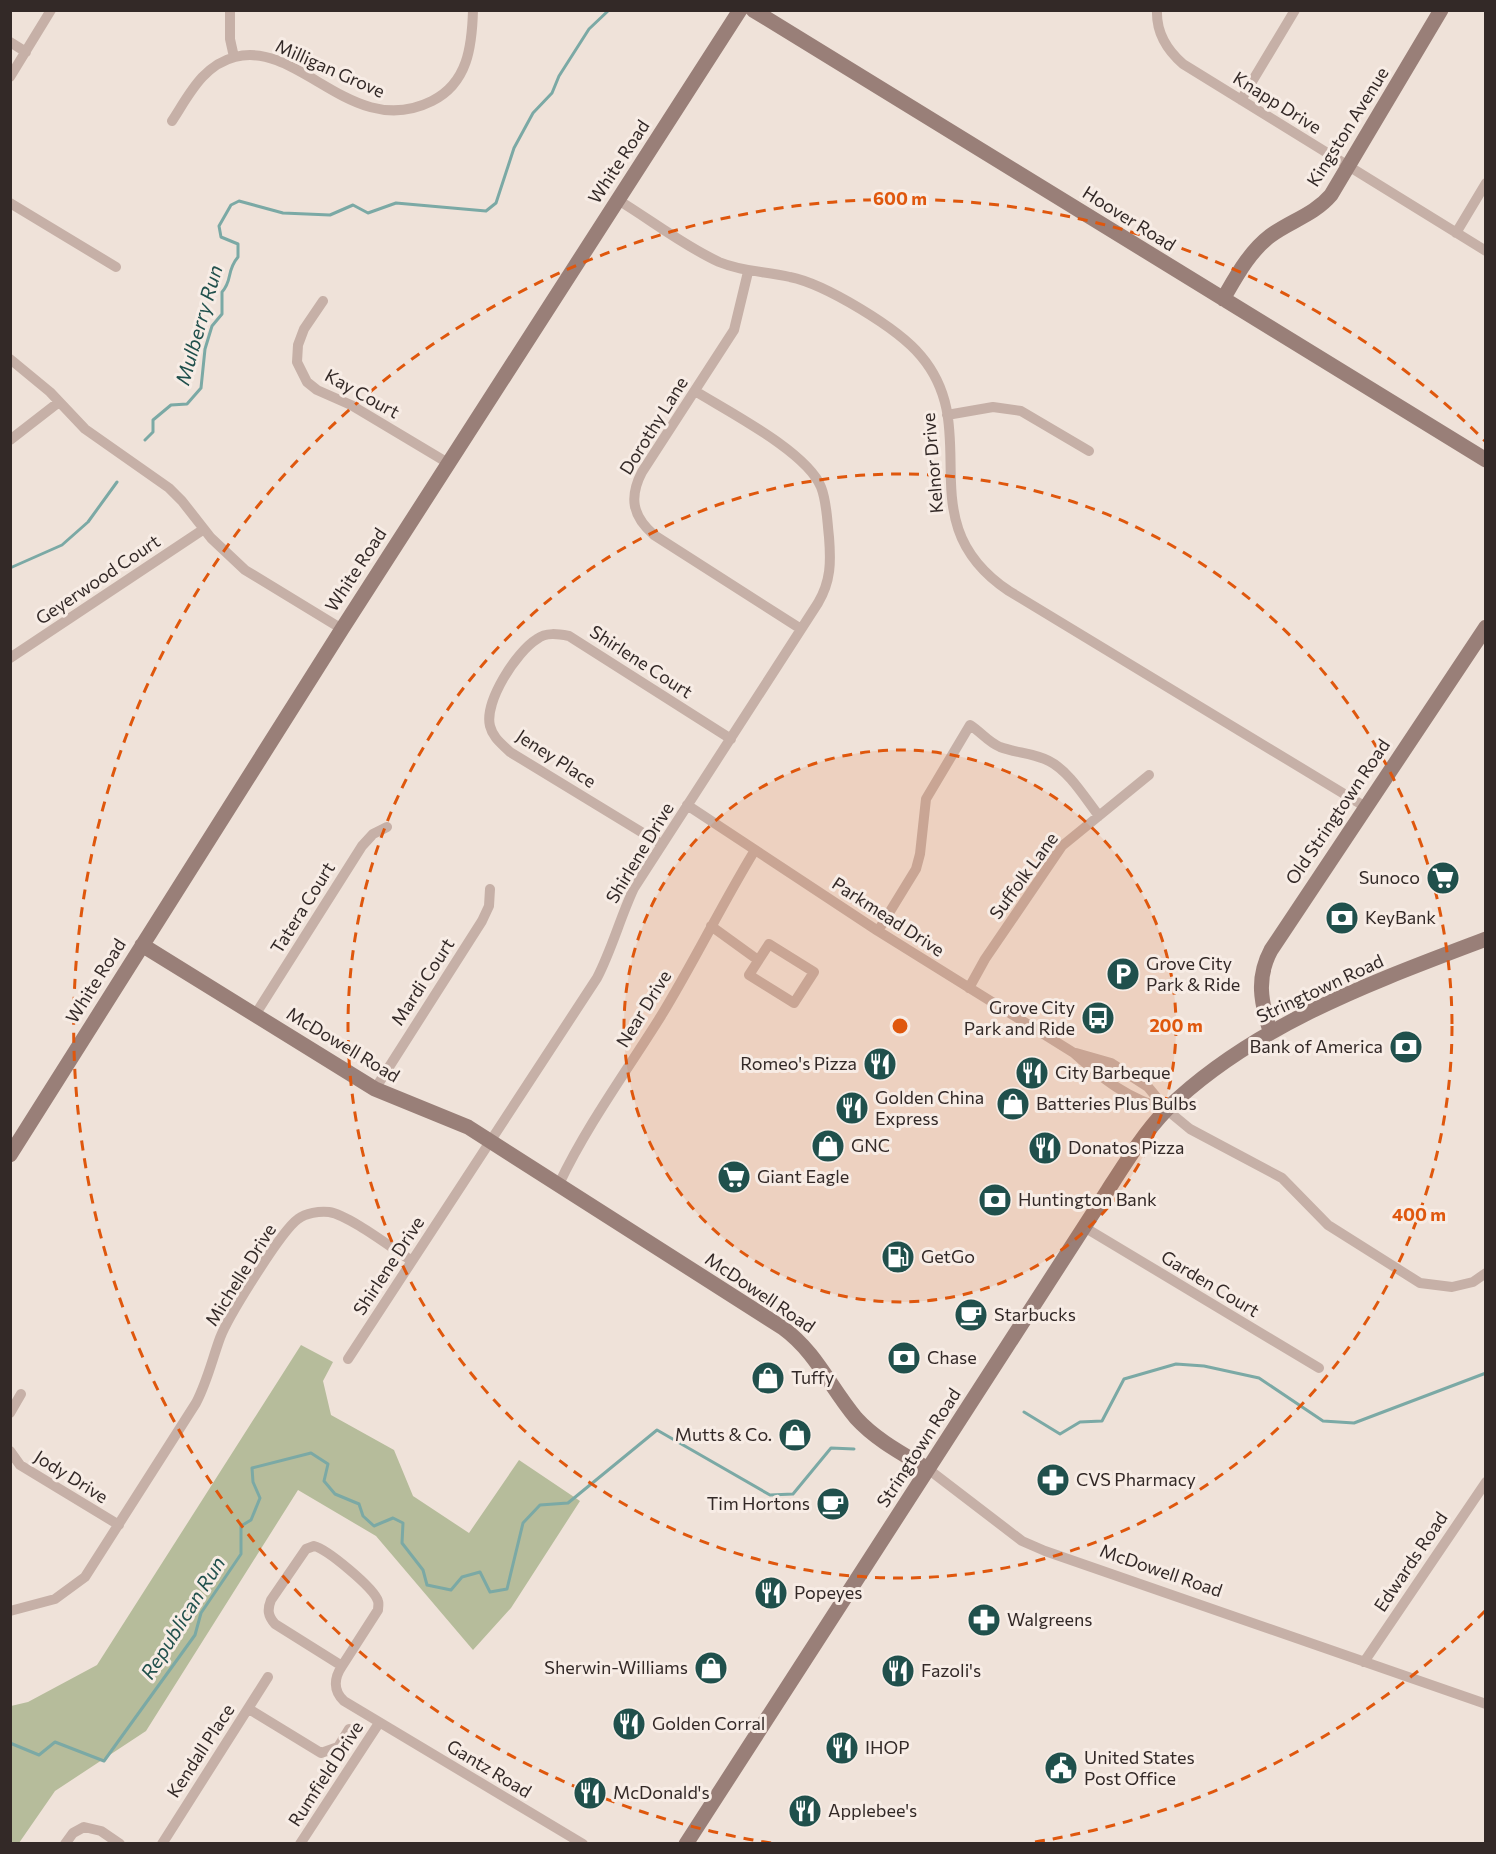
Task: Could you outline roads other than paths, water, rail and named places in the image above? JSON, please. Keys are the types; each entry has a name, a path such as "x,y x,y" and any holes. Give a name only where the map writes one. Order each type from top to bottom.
{"street":[{"path":"10,77 51,10"},
{"path":"172,121 203,75 212,67 234,57 230,39 230,10"},
{"name":"Milligan Grove","path":"234,57 256,56 277,62 372,109 412,110 446,93 462,72 470,52 473,10"},
{"name":"White Road","path":"10,1155 342,628 740,10"},
{"name":"Hoover Road","path":"753,10 1485,460"},
{"name":"Knapp Drive","path":"1157,10 1158,25 1167,47 1174,56 1485,251"},
{"path":"1241,100 1294,10"},
{"name":"Kingston Avenue","path":"1223,299 1258,247 1279,230 1325,203 1349,167 1441,10"},
{"path":"10,42 26,52"},
{"path":"1456,233 1485,183"},
{"name":"Kelnor Drive","path":"618,200 717,261 748,272 790,277 825,289 897,334 920,354 936,377 947,415 955,524 964,546 983,571 1009,591 1364,806"},
{"path":"10,203 116,267"},
{"name":"Dorothy Lane","path":"748,272 734,330 635,487 635,512 654,535 801,629"},
{"name":"Kay Court","path":"323,301 304,329 298,345 297,362 308,382 317,390 351,405 448,464"},
{"path":"10,359 102,444 148,472 169,488 227,555 245,570 342,628"},
{"name":"Shirlene Drive","path":"348,1359 492,1142 597,978 612,947 616,926 634,888 824,593 830,570 825,500 821,486 806,464 794,454 695,390"},
{"path":"10,440 59,402"},
{"path":"947,415 993,407 1020,411 1089,451"},
{"name":"Geyerwood Court","path":"10,658 204,529"},
{"name":"Old Stringtown Road","path":"1270,1031 1260,992 1264,964 1364,806 1485,627"},
{"name":"Shirlene Court","path":"508,673 522,652 538,638 558,634 569,636 731,739"},
{"name":"Jeney Place","path":"508,673 491,703 489,715 494,736 510,752 661,844"},
{"path":"878,931 908,886 916,869 920,854 926,799 970,726 982,733 989,742 1050,761 1076,786 1099,816"},
{"name":"Suffolk Lane","path":"969,988 1062,846 1149,775"},
{"name":"Parkmead Drive","path":"687,805 878,931 1074,1053 1100,1076 1138,1102 1167,1110"},
{"name":"Tatera Court","path":"255,1015 362,846 373,834 387,827"},
{"name":"Near Drive","path":"559,1184 587,1131 660,1017 755,850"},
{"name":"Mardi Court","path":"375,1089 482,921 489,906 490,889"},
{"path":"711,926 758,960"},
{"name":"Stringtown Road","path":"686,1844 1084,1227 1130,1157 1167,1110 1228,1057 1270,1031 1323,1006 1485,939"},
{"path":"769,944 814,972 794,1004 749,975 758,960 769,944"},
{"name":"McDowell Road","path":"141,945 375,1089 457,1122 492,1142 796,1338 816,1359 857,1418 882,1441 928,1469 1022,1541 1485,1704"},
{"name":"Parkmead Drive","path":"1074,1053 1111,1063 1148,1087 1167,1110 1190,1129 1282,1178 1328,1225 1420,1283 1452,1287 1473,1282 1485,1273"},
{"name":"Michelle Drive","path":"10,1611 55,1599 72,1589 96,1563 206,1385 229,1318 282,1237 297,1219 318,1212 341,1215 412,1261"},
{"name":"Garden Court","path":"1084,1227 1319,1368"},
{"path":"10,1413 21,1394"},
{"name":"Jody Drive","path":"10,1451 20,1465 119,1526"},
{"name":"Edwards Road","path":"1364,1662 1485,1482"},
{"path":"314,1546 329,1553 373,1592 378,1601 378,1610 342,1666 275,1624 269,1617 268,1608 271,1600 306,1549 314,1546"},
{"name":"Gantz Road","path":"342,1666 336,1677 335,1689 338,1696 379,1723 583,1844"},
{"name":"Kendall Place","path":"162,1844 268,1677"},
{"path":"249,1709 321,1753 338,1747 349,1729"},
{"name":"Rumfield Drive","path":"300,1844 379,1723"},
{"path":"65,1844 73,1833 84,1827 101,1831 120,1844"}],"waterway":[{"name":"Mulberry Run","path":"145,440 153,432 153,420 171,405 187,404 201,388 205,349 212,326 222,314 222,292 238,257 238,244 221,237 219,226 231,205 239,201 283,213 330,215 353,205 368,213 396,203 486,211 496,203 514,148 533,113 552,93 559,76 589,29 609,10"},
{"name":"Mulberry Run","path":"10,568 62,545 88,522 117,482"},
{"name":"Republican Run","path":"1024,1412 1060,1434 1080,1422 1102,1421 1124,1379 1176,1364 1204,1366 1259,1378 1323,1421 1354,1423 1486,1373"},
{"name":"Republican Run","path":"10,1743 39,1755 55,1742 104,1761 195,1635 201,1613 241,1554 241,1526 251,1520 260,1498 253,1482 252,1468 311,1453 328,1464 324,1481 335,1494 359,1504 363,1516 374,1526 393,1518 403,1523 402,1543 423,1570 427,1585 451,1590 462,1577 480,1572 490,1592 507,1589 523,1523 540,1505 568,1503 657,1430 770,1495 793,1494 831,1448 854,1449"}],"place":[{"name":"Sunoco","path":"1443,878"},
{"name":"KeyBank","path":"1342,918"},
{"name":"Grove City Park & Ride","path":"1123,974"},
{"name":"Grove City Park and Ride","path":"1098,1018"},
{"name":"Bank of America","path":"1406,1047"},
{"name":"Romeo's Pizza","path":"880,1064"},
{"name":"City Barbeque","path":"1032,1073"},
{"name":"Batteries Plus Bulbs","path":"1013,1104"},
{"name":"Golden China Express","path":"852,1108"},
{"name":"GNC","path":"828,1146"},
{"name":"Donatos Pizza","path":"1045,1148"},
{"name":"Giant Eagle","path":"734,1177"},
{"name":"Huntington Bank","path":"995,1200"},
{"name":"GetGo","path":"898,1257"},
{"name":"Starbucks","path":"971,1315"},
{"name":"Chase","path":"904,1358"},
{"name":"Tuffy","path":"768,1378"},
{"name":"Mutts & Co.","path":"795,1435"},
{"name":"CVS Pharmacy","path":"1053,1480"},
{"name":"Tim Hortons","path":"833,1504"},
{"name":"Popeyes","path":"771,1593"},
{"name":"Walgreens","path":"984,1620"},
{"name":"Sherwin-Williams","path":"711,1668"},
{"name":"Fazoli's","path":"898,1671"},
{"name":"Golden Corral","path":"629,1724"},
{"name":"IHOP","path":"842,1748"},
{"name":"United States Post Office","path":"1061,1768"},
{"name":"McDonald's","path":"590,1793"},
{"name":"Applebee's","path":"805,1811"}]}
